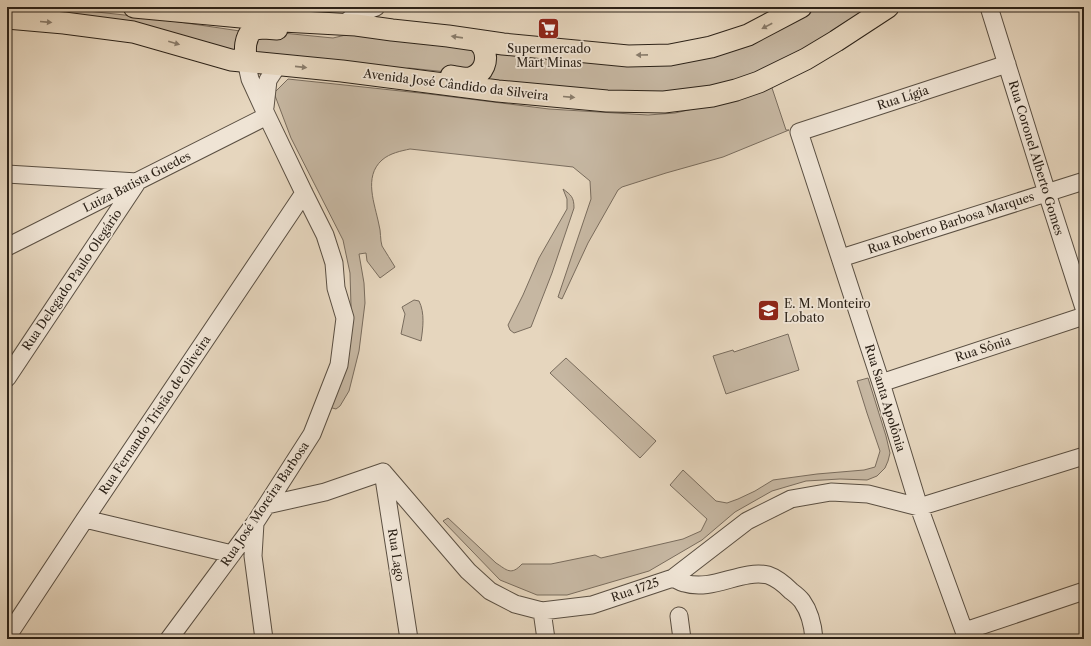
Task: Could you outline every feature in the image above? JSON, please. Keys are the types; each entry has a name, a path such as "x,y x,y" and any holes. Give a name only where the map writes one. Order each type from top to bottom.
{"main road":[{"path":"134,7 276,14 344,24 509,44 628,56 670,55 712,47 748,35 801,7"},
{"name":"Avenida José Cândido da Silveira","path":"7,18 133,32 230,60 342,71 498,91 607,101 664,102 712,96 759,82 806,59 888,7"},
{"path":"246,61 245,49 249,34 253,29 264,28 322,33 344,24"},
{"path":"407,80 417,73 469,78 479,74 484,67 486,56 483,47 477,40"}],"street":[{"path":"344,24 355,15 376,7"},
{"name":"Rua Coronel Alberto Gomes","path":"989,7 1084,308"},
{"name":"Rua José Moreira Barbosa","path":"169,639 267,505 312,434 339,365 345,318 336,288 334,263 325,235 250,78 246,61"},
{"name":"Rua Lígia","path":"799,132 1007,64"},
{"path":"266,114 268,80 278,65"},
{"name":"Luiza Batista Guedes","path":"7,247 138,182 266,114"},
{"name":"Rua Santa Apolônia","path":"799,132 841,258 919,507 966,635"},
{"path":"7,174 138,182"},
{"name":"Rua Roberto Barbosa Marques","path":"841,258 1084,181"},
{"name":"Rua Delegado Paulo Olegário","path":"7,378 138,182"},
{"name":"Rua Fernando Tristão de Oliveira","path":"7,637 304,193"},
{"name":"Rua Sônia","path":"881,383 1084,316"},
{"path":"919,507 1084,456"},
{"path":"267,505 325,492 383,472"},
{"name":"Rua 1725","path":"383,472 468,572 490,591 515,604 542,611 592,604 673,578 747,521 791,499 831,492 868,494 919,507"},
{"name":"Rua Lago","path":"383,472 409,639"},
{"path":"85,519 232,554"},
{"path":"255,522 253,556 264,639"},
{"path":"673,578 683,583 701,586 754,574 770,576 782,582 802,602 811,620 814,639"},
{"path":"966,635 1084,591"},
{"path":"542,611 546,639"},
{"path":"679,616 682,639"}],"shaded area":[{"path":"7,7 51,7 152,18 240,31 236,54 7,11"},
{"path":"813,7 876,7 772,69 707,89 649,96 485,83 490,75 490,49 609,60 795,19"},
{"path":"272,32 333,38 354,33 475,49 476,65 466,74 409,68 388,72 260,56 254,51 255,40"},
{"path":"288,79 549,109 648,115 675,113 728,101 771,85 786,130 789,130 723,157 622,187 618,190 588,243 562,299 558,297 591,199 590,181 573,167 410,149 388,156 376,167 373,174 372,191 380,227 382,246 395,267 380,278 367,261 366,253 359,254 364,283 365,303 359,351 349,391 340,406 336,409 325,406 350,345 350,273 343,240 291,138 274,93"},
{"path":"563,189 572,197 574,208 552,273 531,327 514,333 510,330 508,325 539,258 567,209 567,199"},
{"path":"414,300 419,301 422,310 423,326 421,341 401,334 405,314 402,307"},
{"path":"788,334 799,370 726,394 713,356 733,350 734,352"},
{"path":"566,358 656,441 640,458 550,373"},
{"path":"868,378 890,453 885,468 877,476 867,480 840,479 806,481 772,491 735,512 702,540 649,571 567,595 537,595 500,580 443,521 448,518 496,563 509,571 515,570 522,564 551,564 595,555 601,558 683,539 701,531 707,519 670,485 683,470 716,501 727,503 755,491 773,480 864,470 875,467 880,451 857,381"}],"place":[{"name":"Supermercado Mart Minas","path":"549,28"},
{"name":"E. M. Monteiro Lobato","path":"768,311"}]}
